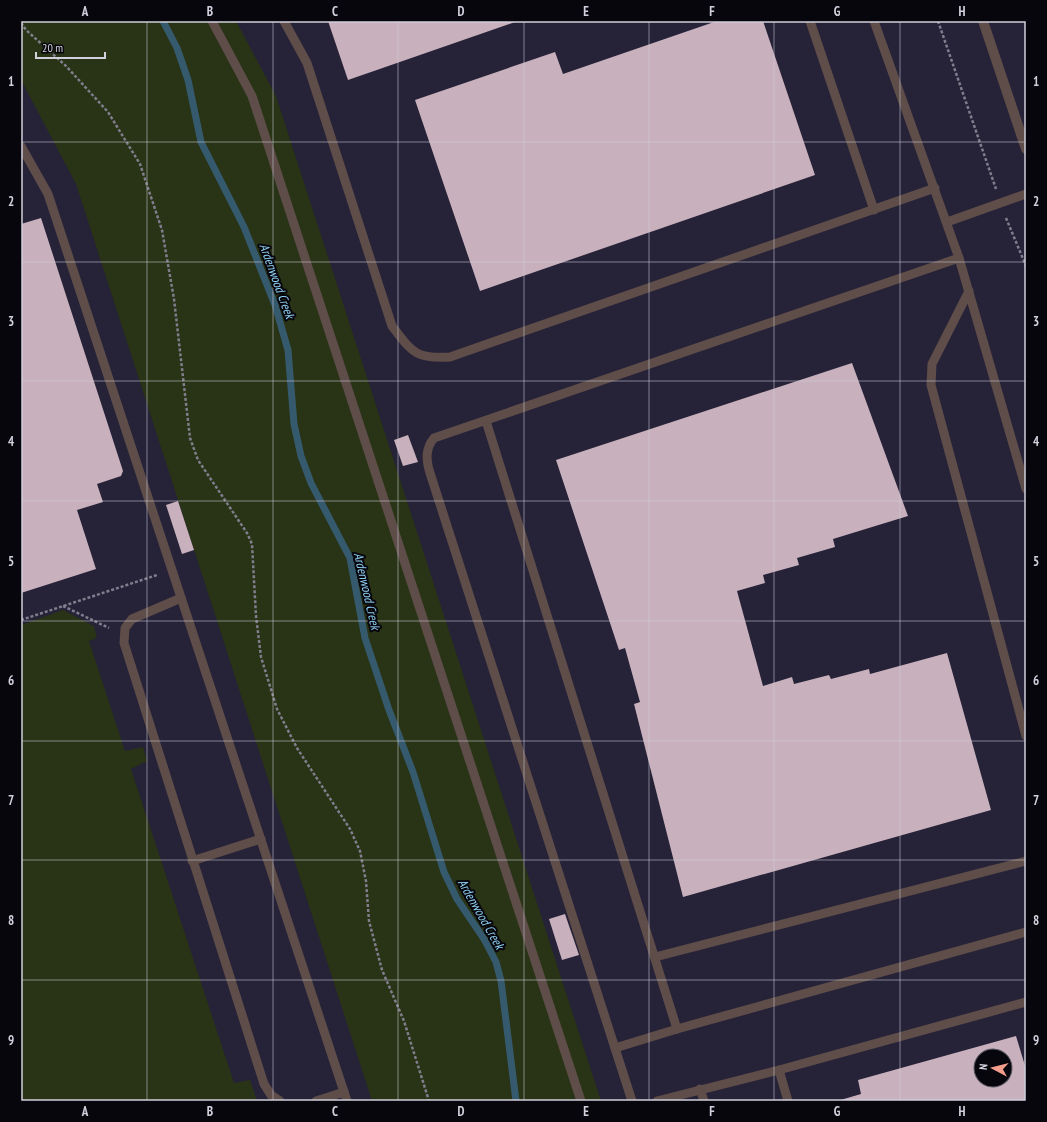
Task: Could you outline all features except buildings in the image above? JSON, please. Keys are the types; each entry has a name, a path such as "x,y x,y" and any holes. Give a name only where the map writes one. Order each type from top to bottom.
{"street":[{"path":"983,21 1026,149"}],"lane":[{"path":"212,21 252,96 581,1101"},
{"path":"284,21 306,63 392,326 410,349 430,358 450,357 935,188"},
{"path":"810,21 874,210"},
{"path":"874,21 959,258 1026,489"},
{"path":"21,146 48,194 346,1096 316,1101"},
{"path":"947,222 1026,194"},
{"path":"632,1101 427,462 428,446 434,438 959,258"},
{"path":"969,291 932,364 931,385 1026,736"},
{"path":"486,421 677,1029"},
{"path":"181,598 132,619 126,628 124,635 126,651 264,1084 271,1095 280,1101"},
{"path":"192,861 261,839"},
{"path":"655,958 1026,861"},
{"path":"615,1048 677,1029 1026,932"},
{"path":"657,1101 779,1070 1026,1002"},
{"path":"779,1070 788,1101"},
{"path":"700,1089 704,1101"}],"path":[{"path":"938,21 1001,203 1026,266"},
{"path":"21,23 26,30 66,66 108,112 140,164 162,230 174,299 190,438 198,460 247,533 252,544 256,616 261,657 277,709 297,748 350,829 360,851 366,881 369,921 380,963 404,1021 429,1101"},
{"path":"21,620 172,570"},
{"path":"63,606 124,635"}],"shaded area":[{"path":"21,21 1026,21 1026,1101 21,1101"}],"green space":[{"path":"21,21 236,21 276,96 601,1101 372,1101 76,184 21,80"},
{"path":"63,610 94,626 97,638 89,641 125,751 143,747 147,761 131,769 234,1083 250,1080 257,1101 21,1101 21,625"}],"waterway":[{"name":"Ardenwood Creek","path":"163,21 177,48 188,80 201,142 244,227 275,305 288,350 294,424 301,456 311,483 350,558 365,638 389,710 413,772 444,872 457,899 484,939 496,962 501,981 516,1101"}]}
